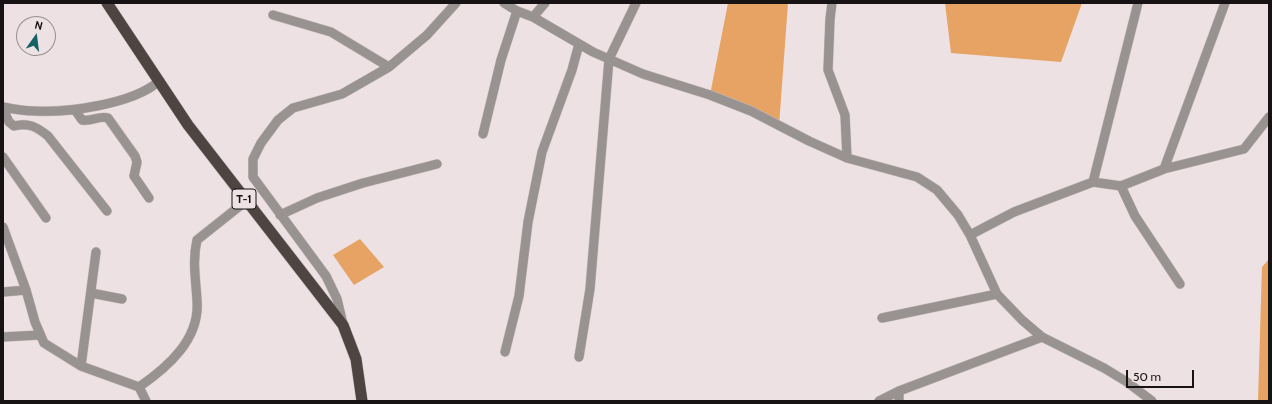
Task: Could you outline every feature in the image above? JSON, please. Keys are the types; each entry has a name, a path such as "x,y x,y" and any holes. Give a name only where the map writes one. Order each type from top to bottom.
{"highway":[{"name":"T-1","path":"107,3 158,82 188,124 343,325 356,359 362,401"}],"street":[{"path":"343,325 337,299 326,276 253,177 253,160 261,143 278,120 293,108 342,94 389,68 427,35 456,3"},
{"path":"504,3 517,11 533,17 579,44 644,74 706,93 751,111 808,141 848,158 917,177 938,190 958,215 970,235 997,294 1022,320 1042,337 1104,368 1127,382 1152,401"},
{"path":"533,17 545,3"},
{"path":"579,358 590,289 609,59 636,3"},
{"path":"832,3 828,70 845,115 848,158"},
{"path":"1093,182 1138,3"},
{"path":"1164,169 1225,3"},
{"path":"483,134 501,60 517,11"},
{"path":"273,15 331,32 389,68"},
{"path":"505,352 519,296 528,222 542,152 572,70 579,44"},
{"path":"107,211 48,136 38,127 22,124 14,126 9,122 3,108 34,111 75,110 143,93 158,82"},
{"path":"75,110 82,120 89,121 102,116 108,118 135,156 137,162 134,176 149,198"},
{"path":"970,235 1014,212 1093,182 1121,186 1164,169 1244,149 1269,117"},
{"path":"3,157 46,218"},
{"path":"280,215 317,198 363,183 437,164"},
{"path":"1121,186 1135,216 1180,284"},
{"path":"139,387 160,373 175,359 196,323 198,302 194,264 197,240 246,201"},
{"path":"3,227 26,290 39,335 44,343 81,366 139,387 146,401"},
{"path":"81,366 96,252"},
{"path":"3,292 26,290"},
{"path":"91,293 122,299"},
{"path":"882,318 997,294"},
{"path":"3,337 39,335"},
{"path":"879,401 899,391 1042,337"},
{"path":"899,391 899,401"}],"shaded area":[{"path":"728,3 788,3 779,126 710,95"},
{"path":"945,3 1082,3 1061,62 951,53"},
{"path":"360,239 384,267 354,285 333,255"},
{"path":"1269,259 1269,401 1258,401 1262,267"}]}
